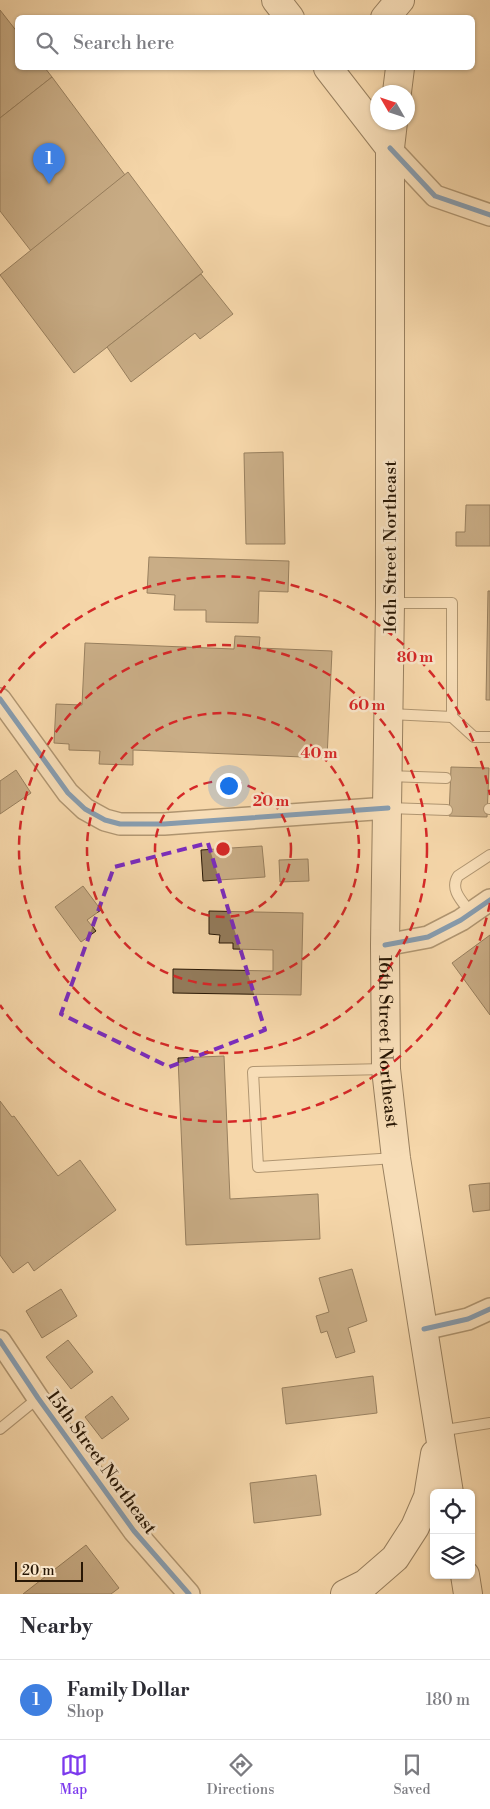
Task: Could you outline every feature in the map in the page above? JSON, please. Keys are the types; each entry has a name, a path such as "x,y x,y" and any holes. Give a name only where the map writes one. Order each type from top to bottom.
{"main road":[{"path":"388,15 400,0"},
{"path":"409,15 412,0"},
{"path":"330,70 391,135"},
{"path":"398,85 400,70"},
{"name":"16th Street Northeast","path":"391,135 390,603 385,945 386,1069 396,1158 448,1489"},
{"path":"345,1594 365,1584 395,1558 414,1527 428,1497 438,1431"},
{"path":"465,1579 468,1594"}],"street":[{"path":"391,135 435,196 490,215"},
{"path":"0,699 68,793 85,809 106,820 120,824 164,824 388,808"},
{"path":"385,945 428,937 490,900"},
{"path":"424,1329 468,1319 490,1309"},
{"name":"15th Street Northeast","path":"0,1342 134,1531 189,1594"}],"lane":[{"path":"390,603 452,602 452,717"},
{"path":"389,714 452,717 474,737 490,737"},
{"path":"388,776 446,778"},
{"path":"388,808 447,810"},
{"path":"471,913 454,889 455,880 458,876 490,855"},
{"path":"386,1069 252,1072 258,1166 396,1158"},
{"path":"0,1429 38,1398"},
{"path":"438,1431 490,1423"}],"highlighted area":[{"path":"208,843 265,1030 169,1067 61,1014 114,867"}],"building":[{"path":"0,10 15,29 15,70 47,70 52,77 0,118"},
{"path":"52,77 125,175 31,251 0,211 0,118"},
{"path":"128,172 203,272 74,373 0,275"},
{"path":"201,274 233,314 200,339 195,333 131,382 107,347"},
{"path":"283,452 285,544 246,544 244,453"},
{"path":"466,505 490,505 490,546 456,546 456,532 465,532"},
{"path":"149,557 289,561 288,592 259,591 258,623 206,622 206,610 174,610 175,595 147,593"},
{"path":"488,591 490,591 490,700 486,700"},
{"path":"235,636 260,637 259,648 332,651 327,758 133,750 133,765 99,764 100,751 69,750 69,744 54,743 56,704 82,705 85,643 234,649"},
{"path":"451,767 489,768 487,817 449,816"},
{"path":"16,770 31,793 0,814 0,781"},
{"path":"262,846 265,877 203,881 201,850"},
{"path":"308,859 309,881 280,882 279,860"},
{"path":"83,886 101,910 87,920 96,931 81,942 55,907"},
{"path":"209,911 303,913 301,995 173,993 173,969 273,971 273,950 233,949 233,943 219,943 220,935 209,934"},
{"path":"490,935 490,1015 452,963"},
{"path":"224,1056 230,1199 318,1194 320,1239 186,1245 178,1058"},
{"path":"0,1101 12,1117 14,1116 58,1176 80,1160 116,1210 34,1271 28,1262 13,1273 0,1255"},
{"path":"490,1183 490,1210 473,1212 469,1185"},
{"path":"352,1269 367,1321 348,1328 355,1352 336,1358 327,1331 321,1333 316,1316 329,1312 319,1278"},
{"path":"61,1289 77,1316 42,1338 26,1311"},
{"path":"68,1340 93,1372 71,1389 46,1357"},
{"path":"373,1376 377,1413 286,1424 282,1388"},
{"path":"112,1396 129,1419 102,1439 85,1417"},
{"path":"316,1475 321,1515 254,1523 250,1483"},
{"path":"86,1545 119,1588 111,1594 23,1594"}],"cycle path":[{"path":"390,148 435,196 490,215"},
{"path":"0,699 68,793 85,809 105,820 120,824 164,824 388,808"},
{"path":"385,945 428,937 461,920 490,900"},
{"path":"424,1329 468,1319 490,1309"},
{"path":"0,1341 38,1398 134,1531 189,1594"}],"place":[{"name":"Family Dollar","path":"49,184"}]}
